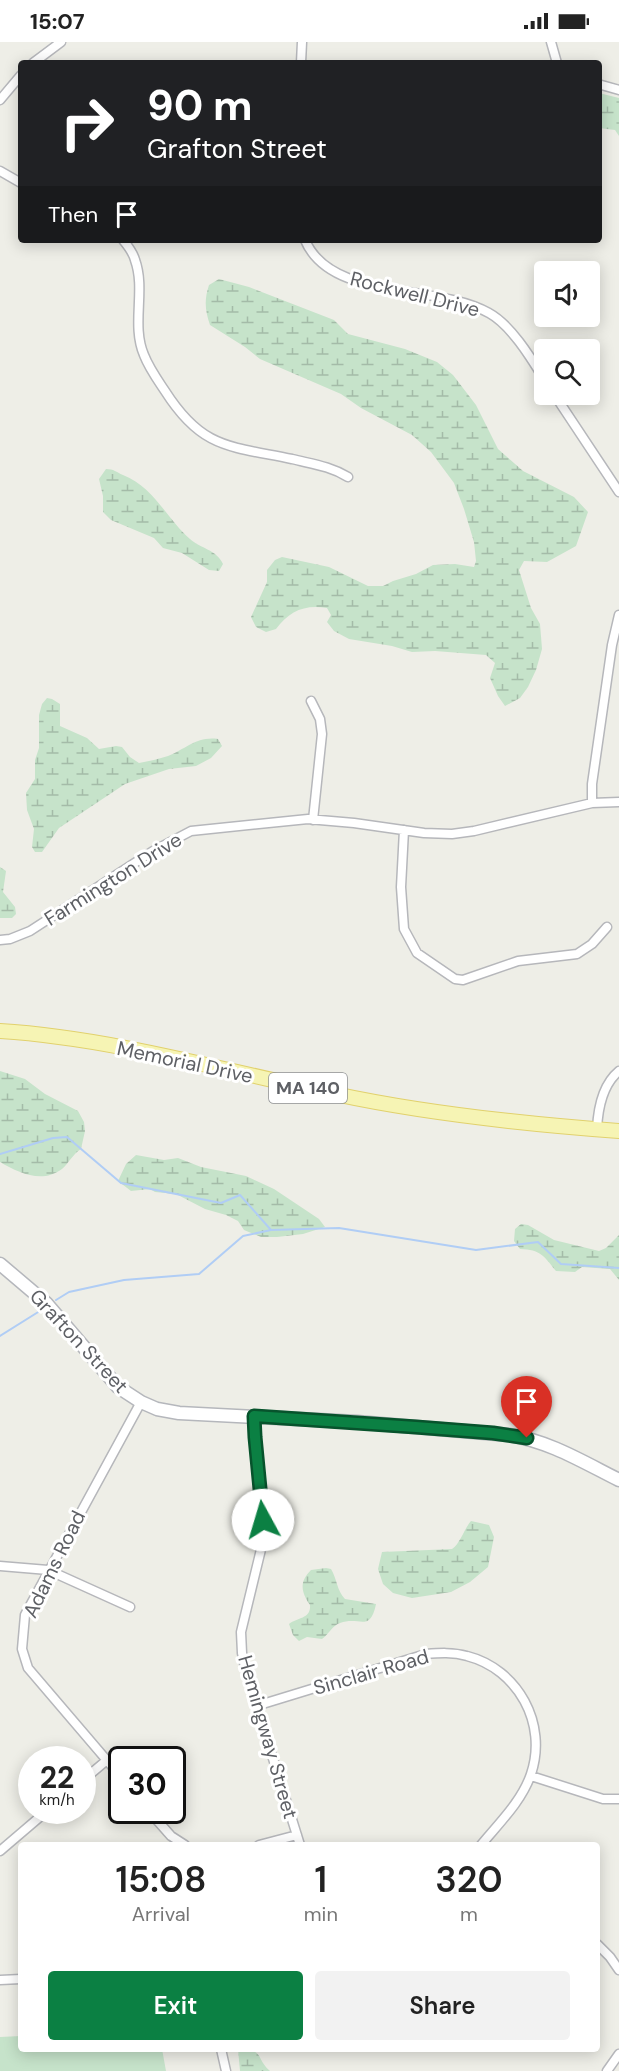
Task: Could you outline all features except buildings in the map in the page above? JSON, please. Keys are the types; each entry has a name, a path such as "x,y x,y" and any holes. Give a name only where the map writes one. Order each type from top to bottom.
{"main road":[{"name":"Memorial Drive","path":"0,1031 44,1035 98,1044 401,1106 466,1116 619,1131"}],"street":[{"path":"37,60 61,42"},
{"path":"301,60 302,42"},
{"path":"551,42 556,60"},
{"path":"0,100 18,79"},
{"path":"602,85 619,90"},
{"path":"0,171 18,181"},
{"path":"125,243 135,258 140,280 139,334 142,351 183,418 200,433 219,443 327,467 348,477"},
{"name":"Rockwell Drive","path":"306,243 318,259 339,275 362,283 461,302 489,313 507,329 534,364"},
{"path":"561,405 619,492"},
{"path":"592,803 592,784 612,645 619,615"},
{"path":"311,701 320,719 322,734 313,820"},
{"name":"Farmington Drive","path":"0,940 10,939 30,931 153,851 187,832 214,827 313,820 438,834 462,833 592,803 619,802"},
{"path":"404,830 401,887 404,930 417,953 455,979 463,980 518,961 576,954 592,944 607,927"},
{"path":"597,1129 603,1094 610,1080 619,1071"},
{"name":"Grafton Street","path":"0,1264 46,1303 118,1387 141,1402 157,1408 179,1413 357,1422 518,1436 560,1450 619,1480"},
{"name":"Adams Road","path":"107,1760 28,1668 22,1649 25,1615 141,1402"},
{"name":"Hemingway Street","path":"254,1416 264,1537 243,1621 240,1643 243,1663 299,1842"},
{"path":"0,1566 48,1570 130,1607"},
{"name":"Sinclair Road","path":"256,1706 412,1657 446,1653 466,1656 494,1668 510,1681 522,1697 531,1715 535,1736 535,1756 531,1776 522,1794 484,1842"},
{"path":"96,1769 107,1760"},
{"path":"531,1776 603,1799 619,1799"},
{"path":"0,1851 32,1824"},
{"path":"160,1824 180,1842"},
{"path":"270,1842 297,1835"},
{"path":"600,1947 619,1970"},
{"path":"0,1980 18,1979"},
{"path":"222,2052 226,2071"},
{"path":"607,2071 619,2054"}],"green space":[{"path":"602,94 619,98 619,136 615,130 602,128"},
{"path":"219,279 249,287 334,320 348,334 405,349 437,362 453,375 476,405 498,449 523,471 574,497 588,512 576,546 547,562 524,561 519,570 531,608 540,624 542,649 536,670 520,698 505,706 490,678 495,663 486,655 435,651 412,652 392,646 349,639 334,631 327,622 331,615 327,608 312,607 298,610 276,629 266,632 256,627 251,617 267,582 267,570 275,560 282,557 329,567 368,586 383,586 433,565 455,564 474,567 476,561 474,542 454,483 431,452 412,435 361,408 341,394 260,359 210,325 206,310 206,295 209,285"},
{"path":"106,469 134,480 143,487 190,539 220,559 223,564 219,571 209,570 182,553 163,548 154,538 111,520 103,512 103,496 99,479"},
{"path":"47,698 60,704 60,726 87,738 99,749 122,747 139,763 168,756 204,739 218,739 222,746 211,758 196,766 169,769 125,784 59,828 42,852 35,852 32,847 34,829 27,810 26,793 35,779 35,760 39,748 39,715 42,704"},
{"path":"0,867 6,871 3,892 15,907 16,914 12,918 0,918"},
{"path":"0,1071 25,1079 45,1094 78,1111 84,1122 85,1131 81,1149 62,1169 47,1176 39,1176 23,1173 0,1162"},
{"path":"136,1155 164,1160 178,1158 201,1167 246,1176 274,1189 319,1219 325,1227 303,1234 261,1237 244,1230 238,1221 205,1209 176,1194 155,1192 150,1189 131,1191 118,1181 126,1164"},
{"path":"521,1224 528,1225 554,1240 599,1251 606,1248 619,1235 619,1280 610,1269 582,1267 575,1272 556,1271 541,1254 520,1249 514,1241 515,1229"},
{"path":"471,1521 489,1525 494,1537 488,1567 470,1582 451,1592 412,1598 393,1593 383,1584 378,1569 382,1552 452,1549"},
{"path":"331,1569 345,1599 376,1604 374,1613 367,1621 347,1621 337,1624 322,1639 307,1637 299,1641 293,1635 289,1624 306,1615 310,1610 303,1591 303,1583 311,1570"},
{"path":"18,2036 18,2052 163,2052 166,2071 0,2071 0,2037"},
{"path":"238,2052 256,2053 270,2071 240,2071"}],"waterway":[{"path":"0,1154 53,1138 67,1137 121,1183 221,1203 240,1195 271,1230 339,1228 476,1250 538,1242 561,1264 619,1268"},
{"path":"56,1300 69,1292 124,1280 199,1274 243,1236 271,1230"},
{"path":"0,1336 43,1309"}],"route":[{"path":"263,1520 254,1416 357,1422 527,1438"}]}
